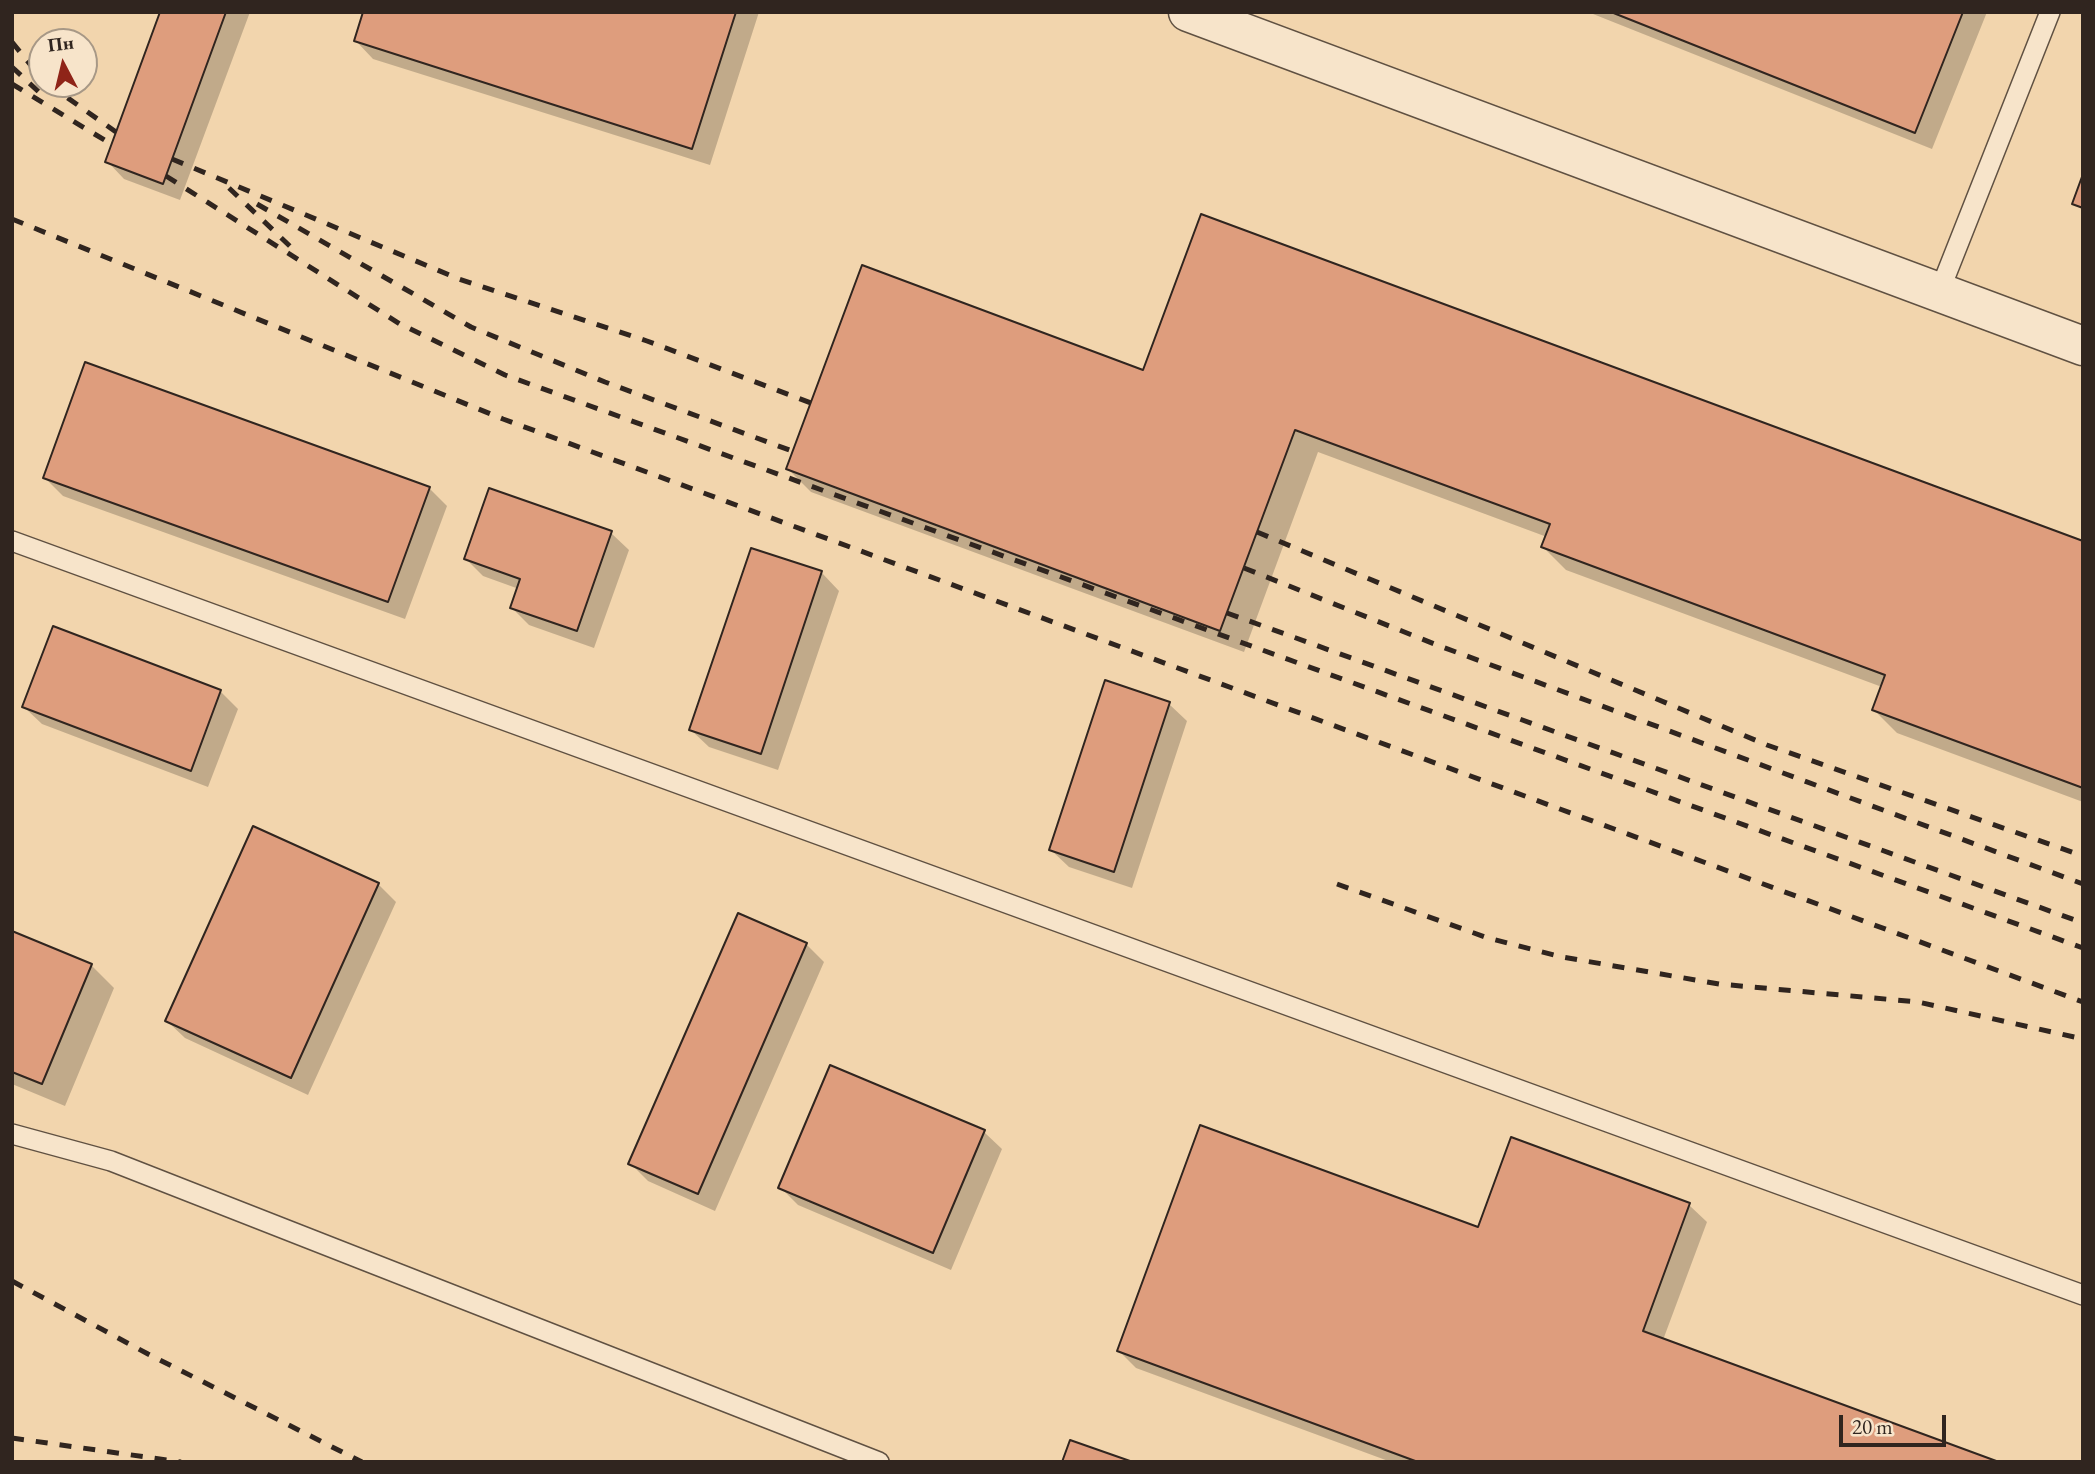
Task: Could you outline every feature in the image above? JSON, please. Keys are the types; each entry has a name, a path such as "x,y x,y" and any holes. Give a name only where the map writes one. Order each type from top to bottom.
{"street":[{"path":"1188,12 1940,290 2083,346"}],"lane":[{"path":"1940,290 2050,12"},
{"path":"12,541 2083,1296"},
{"path":"12,1134 111,1161 878,1462"}],"building":[{"path":"160,12 226,12 163,184 105,162"},
{"path":"363,12 736,12 692,149 354,41"},
{"path":"1611,12 1963,12 1915,133"},
{"path":"2083,174 2083,208 2072,204"},
{"path":"1201,214 2083,541 2083,788 1872,710 1885,675 1541,547 1550,524 1295,430 1220,631 786,469 862,265 1143,370"},
{"path":"85,362 430,487 388,602 43,478"},
{"path":"489,488 612,531 577,631 510,608 520,579 464,559"},
{"path":"751,548 822,571 761,754 689,730"},
{"path":"53,626 221,690 191,771 22,707"},
{"path":"1105,680 1170,702 1114,872 1049,850"},
{"path":"253,826 379,883 291,1078 165,1021"},
{"path":"738,913 807,943 698,1194 628,1164"},
{"path":"12,931 92,964 42,1084 12,1072"},
{"path":"830,1065 985,1130 933,1253 778,1188"},
{"path":"1200,1125 1478,1227 1511,1137 1690,1203 1643,1331 1999,1462 1418,1462 1117,1351"},
{"path":"1070,1440 1130,1461 1130,1462 1062,1462"}],"railway":[{"path":"12,42 28,62"},
{"path":"12,67 28,82"},
{"path":"12,84 111,144"},
{"path":"68,98 116,132"},
{"path":"172,159 459,279 647,341 811,403"},
{"path":"166,176 400,324 505,375 2083,948"},
{"path":"229,188 295,251"},
{"path":"257,204 471,327 605,382 792,451"},
{"path":"12,219 503,419 2083,1002"},
{"path":"1257,532 1767,745 2083,856"},
{"path":"1244,568 1437,645 2083,884"},
{"path":"1227,613 2083,923"},
{"path":"1337,884 1488,938 1562,957 1719,984 1918,1002 2083,1039"},
{"path":"12,1281 148,1354 362,1462"},
{"path":"12,1438 181,1462"}]}
